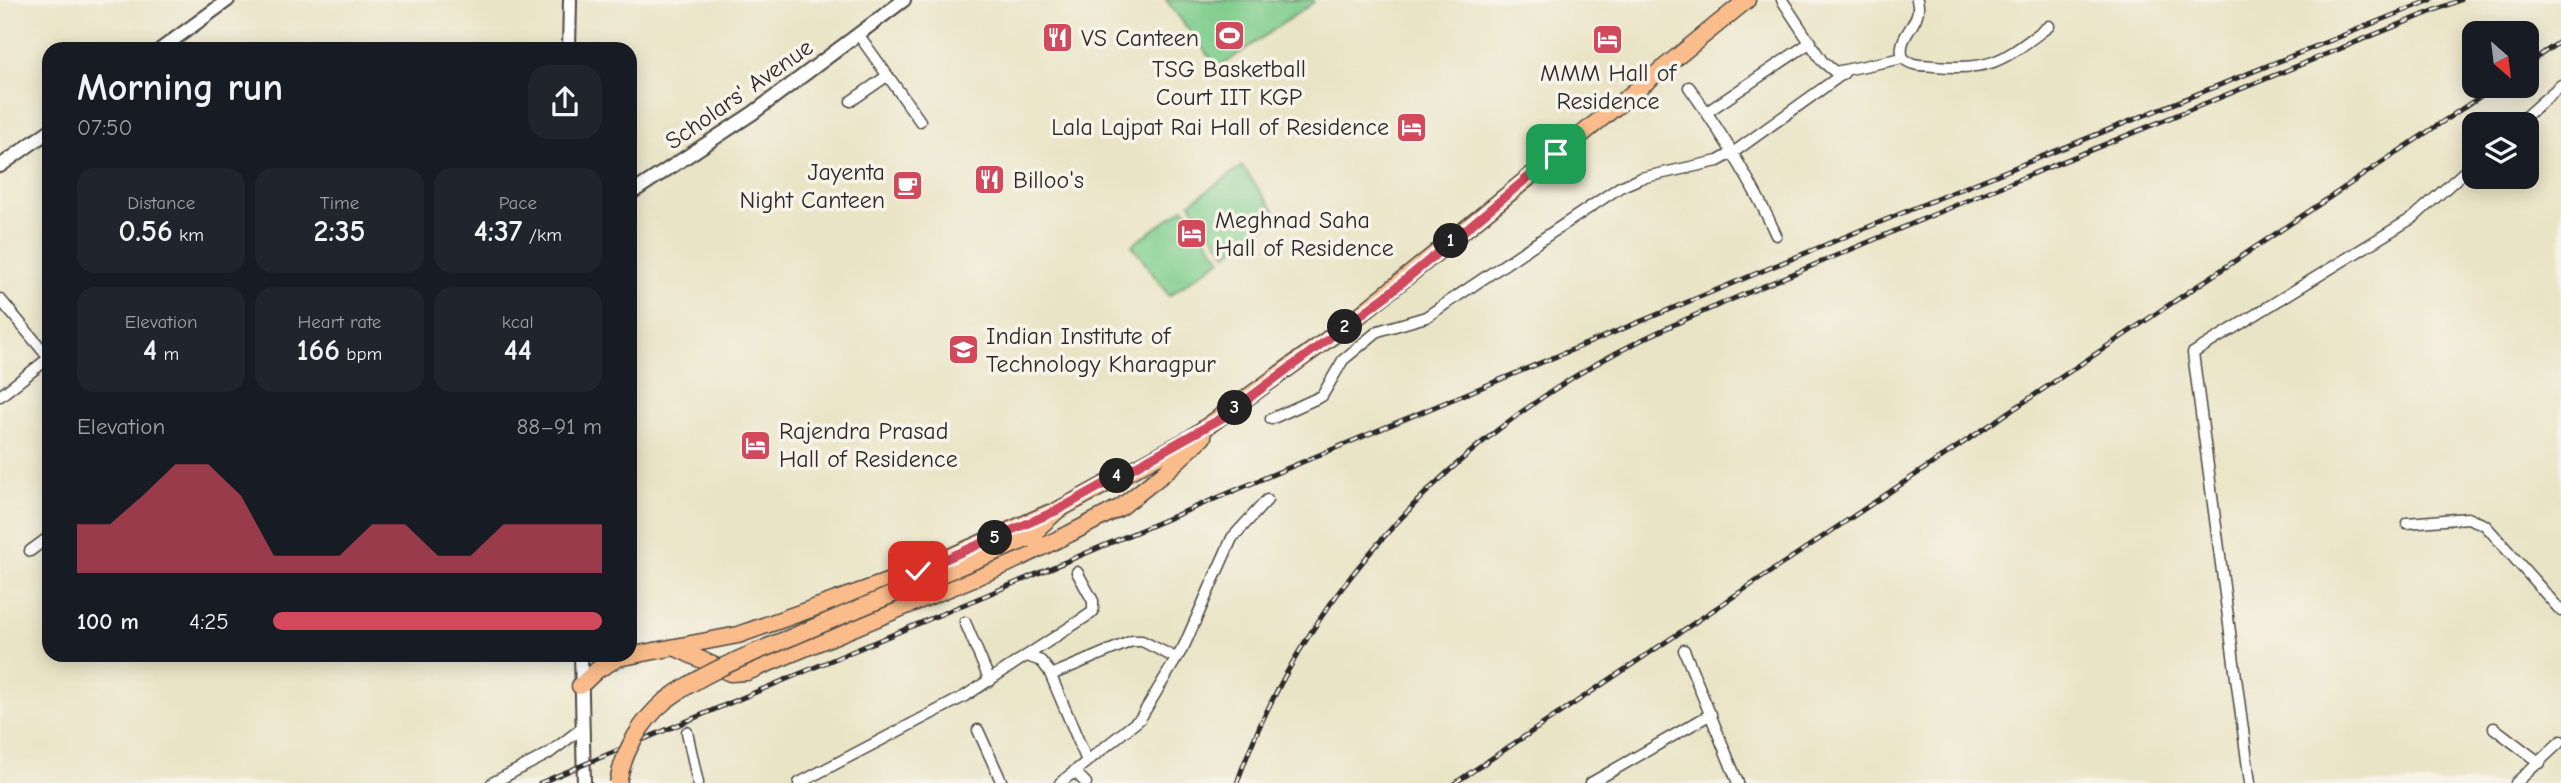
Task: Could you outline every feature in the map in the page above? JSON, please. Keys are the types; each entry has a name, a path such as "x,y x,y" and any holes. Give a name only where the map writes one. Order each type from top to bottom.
{"main road":[{"path":"637,655 738,635 918,571 1058,510 1107,481 1191,438 1386,296 1618,102 1747,0"},
{"path":"676,648 730,673 747,672 1058,540 1121,507 1164,473 1222,418"},
{"path":"1107,481 1121,507"},
{"path":"618,783 628,749 643,725 664,702 691,684 787,639 1031,537 1058,510"},
{"path":"1031,537 1058,540"},
{"path":"580,686 597,670 611,662"}],"street":[{"path":"170,42 228,0"},
{"path":"569,42 570,0"},
{"name":"Scholars' Avenue","path":"637,189 753,113 904,0"},
{"path":"1782,0 1828,68 1844,73"},
{"path":"1917,0 1919,14 1901,44 1903,58 1913,65 1979,68 2002,60 2049,26"},
{"path":"858,34 920,121"},
{"path":"1707,112 1811,42"},
{"path":"1271,419 1322,396 1343,360 1378,331 1426,317 1620,187 1641,178 1718,161 1844,73 1903,58"},
{"path":"851,101 887,76"},
{"path":"2531,112 2561,85"},
{"path":"1689,87 1734,152 1764,204 1776,235"},
{"path":"0,166 42,136"},
{"path":"2250,783 2193,353 2414,217 2462,174"},
{"path":"0,299 42,350"},
{"path":"0,396 42,363"},
{"path":"1060,783 1135,724 1176,658 1232,538 1267,500"},
{"path":"2407,523 2468,518 2485,524 2561,611"},
{"path":"30,551 42,542"},
{"path":"799,783 990,681 1093,612 1093,601 1077,572"},
{"path":"965,622 990,681"},
{"path":"1051,675 1132,641 1142,641 1176,658"},
{"path":"1684,650 1738,783"},
{"path":"1027,656 1041,661 1051,675 1087,761"},
{"path":"581,662 584,783"},
{"path":"1591,783 1711,714"},
{"path":"2494,727 2540,763"},
{"path":"492,783 536,761 581,730"},
{"path":"978,730 1002,783"},
{"path":"687,732 698,783"},
{"path":"2516,783 2561,741"},
{"path":"1074,771 1086,783"}],"green space":[{"name":"TSG Basketball Court IIT KGP","path":"1166,0 1313,0 1314,2 1218,68"},
{"path":"1242,166 1279,217 1227,254 1190,203"},
{"path":"1184,208 1221,259 1169,296 1132,245"}],"railway":[{"path":"540,783 1924,204 2431,0"},
{"path":"1237,783 1262,721 1293,662 1329,605 1370,552 1416,503 1465,457 1517,415 1572,378 1649,336 1729,301 1978,196 2460,0"},
{"path":"2539,56 2561,41"},
{"path":"1455,783 2478,98"}],"place":[{"name":"TSG Basketball Court IIT KGP","path":"1229,35"},
{"name":"VS Canteen","path":"1058,38"},
{"name":"MMM Hall of Residence","path":"1608,39"},
{"name":"Lala Lajpat Rai Hall of Residence","path":"1412,127"},
{"name":"Billoo's","path":"990,180"},
{"name":"Jayenta Night Canteen","path":"908,186"},
{"name":"Meghnad Saha Hall of Residence","path":"1192,234"},
{"name":"Indian Institute of Technology Kharagpur","path":"963,350"},
{"name":"Rajendra Prasad Hall of Residence","path":"756,445"}],"route":[{"path":"918,571 981,545 1041,515 1058,510 1107,481 1191,438 1222,418 1386,296 1556,154"}]}
